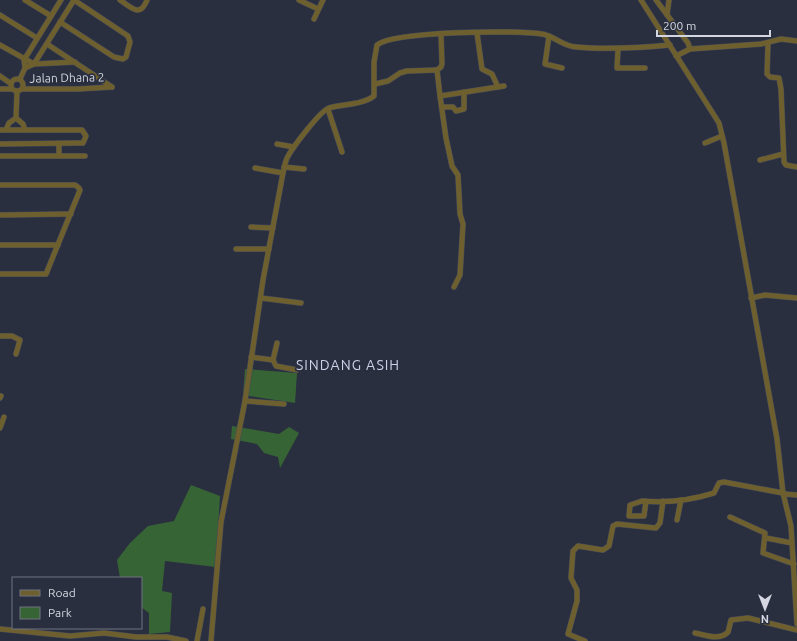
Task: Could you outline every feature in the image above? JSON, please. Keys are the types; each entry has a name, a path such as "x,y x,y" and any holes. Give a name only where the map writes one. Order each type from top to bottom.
{"street":[{"path":"25,0 51,16"},
{"path":"0,89 11,89 17,91 23,89 20,79 25,68 24,60 61,0"},
{"path":"34,64 47,44 60,22 74,0 128,36 130,42 126,57 123,59 114,57 60,22"},
{"path":"120,0 140,11 144,9 147,0"},
{"path":"299,0 318,9"},
{"path":"314,19 323,0"},
{"path":"641,0 678,55 719,123 755,297 757,325 776,439 783,494 791,526 797,624"},
{"path":"656,0 688,43 690,49"},
{"path":"667,15 669,0"},
{"path":"0,15 37,38"},
{"path":"211,641 220,522 245,402 251,357 284,167 294,147 319,115 328,108 369,99 374,96 374,57 379,43 404,37 441,34 522,32 545,34 565,46 618,49 670,45"},
{"path":"477,33 482,69 492,74 498,87"},
{"path":"375,84 388,81 400,73 407,71 437,70 441,67 441,34"},
{"path":"550,36 545,64 562,68"},
{"path":"678,55 690,49 768,43 781,39 797,41"},
{"path":"768,43 767,74 770,77 779,78 783,154 786,165 797,167"},
{"path":"47,44 75,62"},
{"path":"0,45 24,60 34,64"},
{"path":"618,49 618,68 645,68"},
{"path":"25,68 34,64 75,62"},
{"name":"Jalan Dhana 2","path":"23,89 95,89 112,87 75,62"},
{"path":"437,70 452,166 458,175 460,214 463,224 461,235 460,275 454,287"},
{"path":"0,76 10,83 11,89"},
{"path":"10,83 16,78 20,79"},
{"path":"440,96 504,86"},
{"path":"16,118 17,91"},
{"path":"442,107 453,107 456,111 463,110 464,92"},
{"path":"328,108 342,152"},
{"path":"16,118 23,124 25,130"},
{"path":"6,130 9,123 16,118"},
{"path":"0,130 82,130 86,136 83,143 0,144"},
{"path":"706,143 722,136"},
{"path":"59,144 59,156"},
{"path":"277,144 294,147"},
{"path":"760,160 783,154"},
{"path":"0,156 86,156"},
{"path":"284,167 304,169"},
{"path":"255,168 283,173"},
{"path":"0,185 75,185 80,190 46,274 0,274"},
{"path":"0,215 71,214"},
{"path":"251,227 273,228"},
{"path":"0,245 58,244"},
{"path":"236,249 269,249"},
{"path":"755,297 764,295 797,298"},
{"path":"261,298 301,303"},
{"path":"0,336 12,336 20,340 16,354"},
{"path":"277,342 273,360 276,366 297,370"},
{"path":"251,357 273,360"},
{"path":"245,402 284,404"},
{"path":"0,428 4,417"},
{"path":"646,501 681,500 714,493 719,483 724,482 783,494 797,495"},
{"path":"677,520 681,500"},
{"path":"585,641 568,634 577,601 577,590 571,578 573,551 578,546 604,550 609,546 613,526 617,524 656,528 660,523 663,501"},
{"path":"730,517 764,532 766,538 763,553 794,564"},
{"path":"766,538 792,543"},
{"path":"197,641 203,609"},
{"path":"695,633 710,638 720,638 728,632 731,620 745,618 797,630"},
{"path":"0,629 64,636 104,633 135,639 167,637 186,641"}],"green space":[{"path":"245,369 297,373 295,403 243,395"},
{"path":"232,426 279,434 289,427 299,433 280,468 278,457 264,453 257,444 231,439"},
{"path":"191,485 220,496 216,567 165,561 162,591 172,593 170,632 149,634 149,613 142,608 142,577 120,577 117,560 130,543 148,526 174,521"}],"district":[{"name":"SINDANG ASIH","path":"348,365"}]}
